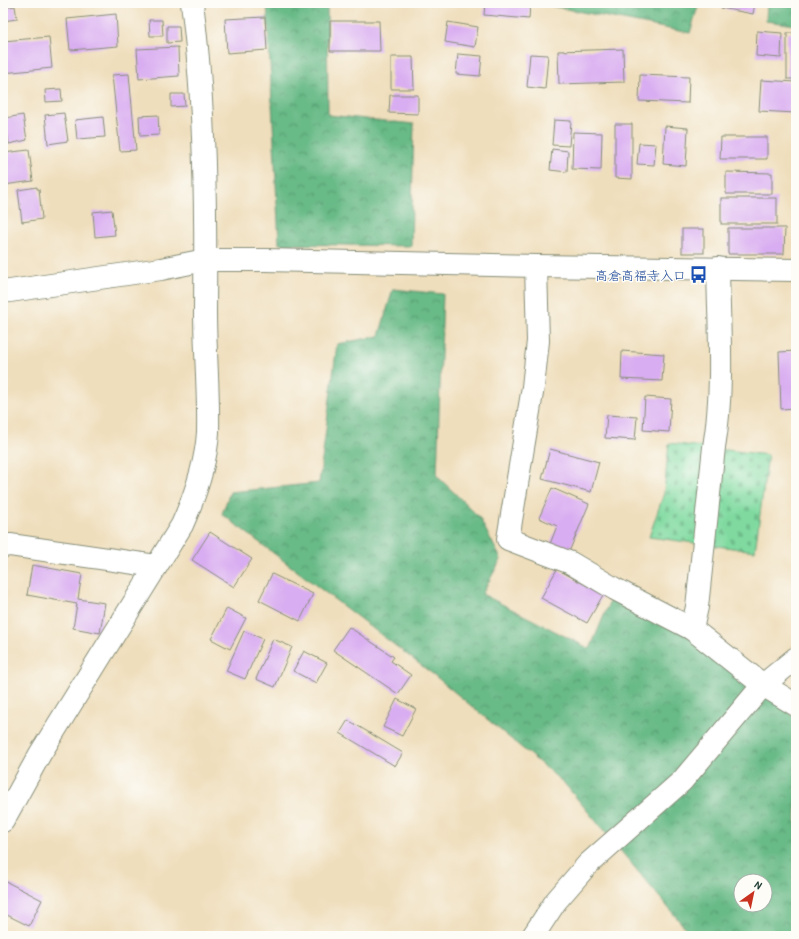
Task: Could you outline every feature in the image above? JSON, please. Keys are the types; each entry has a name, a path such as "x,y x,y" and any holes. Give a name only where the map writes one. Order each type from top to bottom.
{"street":[{"path":"3,821 40,754 182,525 195,495 203,466 208,433 204,198 198,51 192,3"},
{"path":"3,292 205,260 796,270"},
{"path":"536,266 538,341 533,387 508,539 571,563 616,589 692,629 763,685 796,705"},
{"path":"692,629 697,607 714,447 718,424 720,372 718,268"},
{"path":"3,546 10,545 156,566"},
{"path":"533,936 556,901 588,864 682,781 763,685 796,658"}],"green space":[{"path":"267,3 327,3 328,115 414,124 411,246 279,244"},
{"path":"551,3 699,3 690,33 551,6"},
{"path":"767,3 796,3 796,25 766,21"},
{"path":"393,289 443,294 437,476 479,517 501,559 482,594 590,649 615,589 763,685 796,718 796,936 692,936 564,783 434,675 222,514 230,492 319,483 337,344 379,336"},
{"path":"669,443 768,455 755,551 649,537 664,493"}],"building":[{"path":"70,3 83,3 83,4 70,5"},
{"path":"485,3 530,3 529,19 484,15"},
{"path":"722,3 755,3 753,14 721,8"},
{"path":"15,6 17,19 3,21 3,8"},
{"path":"116,14 118,46 70,50 67,19"},
{"path":"265,17 267,50 227,53 225,19"},
{"path":"149,20 162,20 163,36 150,36"},
{"path":"330,21 379,21 380,51 330,51"},
{"path":"448,22 478,27 475,47 445,42"},
{"path":"167,26 179,26 180,42 167,43"},
{"path":"757,31 782,33 781,58 756,56"},
{"path":"787,33 796,33 796,79 787,79"},
{"path":"49,37 52,68 3,73 3,41"},
{"path":"178,47 179,76 139,79 137,49"},
{"path":"623,49 624,82 559,84 558,51"},
{"path":"458,54 482,56 480,76 456,74"},
{"path":"530,54 548,55 545,89 527,87"},
{"path":"391,57 413,57 414,89 391,89"},
{"path":"129,74 136,150 120,151 112,75"},
{"path":"640,75 689,77 688,103 639,101"},
{"path":"761,80 796,82 796,113 759,111"},
{"path":"61,89 62,101 46,102 45,90"},
{"path":"171,94 184,94 185,106 171,107"},
{"path":"390,95 418,95 418,114 389,113"},
{"path":"64,113 68,141 48,144 45,115"},
{"path":"23,115 27,140 9,144 5,118"},
{"path":"158,115 159,135 140,136 139,116"},
{"path":"103,117 105,137 77,139 75,120"},
{"path":"554,120 571,121 569,146 552,145"},
{"path":"615,124 632,124 632,179 615,178"},
{"path":"665,126 688,128 686,166 663,164"},
{"path":"573,132 602,133 601,170 572,169"},
{"path":"721,137 767,137 767,159 720,159"},
{"path":"639,143 656,144 654,165 637,164"},
{"path":"552,149 568,151 567,172 550,170"},
{"path":"29,150 33,181 4,185 3,153"},
{"path":"726,172 772,173 772,194 726,194"},
{"path":"37,187 37,189 39,189 42,219 22,222 18,190"},
{"path":"721,198 777,198 777,224 721,224"},
{"path":"112,210 115,235 95,237 93,212"},
{"path":"728,228 785,228 784,254 728,254"},
{"path":"682,229 704,229 704,253 682,253"},
{"path":"622,351 664,354 662,381 621,379"},
{"path":"796,351 796,408 781,409 779,352"},
{"path":"645,397 671,399 669,432 643,430"},
{"path":"607,415 637,417 635,440 605,438"},
{"path":"550,449 599,462 591,492 542,479"},
{"path":"552,488 589,504 569,552 550,544 557,526 539,518"},
{"path":"210,532 252,559 234,587 192,560"},
{"path":"32,565 82,574 78,599 105,603 100,633 73,628 77,604 27,595"},
{"path":"557,569 603,595 587,623 541,598"},
{"path":"272,574 313,594 300,621 259,600"},
{"path":"227,608 246,618 230,649 211,639"},
{"path":"349,627 394,657 391,661 411,675 398,694 333,650"},
{"path":"244,631 263,639 245,679 226,671"},
{"path":"273,639 292,647 275,687 256,679"},
{"path":"304,651 327,663 316,683 293,671"},
{"path":"397,699 416,709 402,736 383,727"},
{"path":"348,720 403,753 395,766 340,733"},
{"path":"3,880 42,900 29,926 3,913"}],"place":[{"name":"高倉高福寺入口","path":"699,275"}]}
